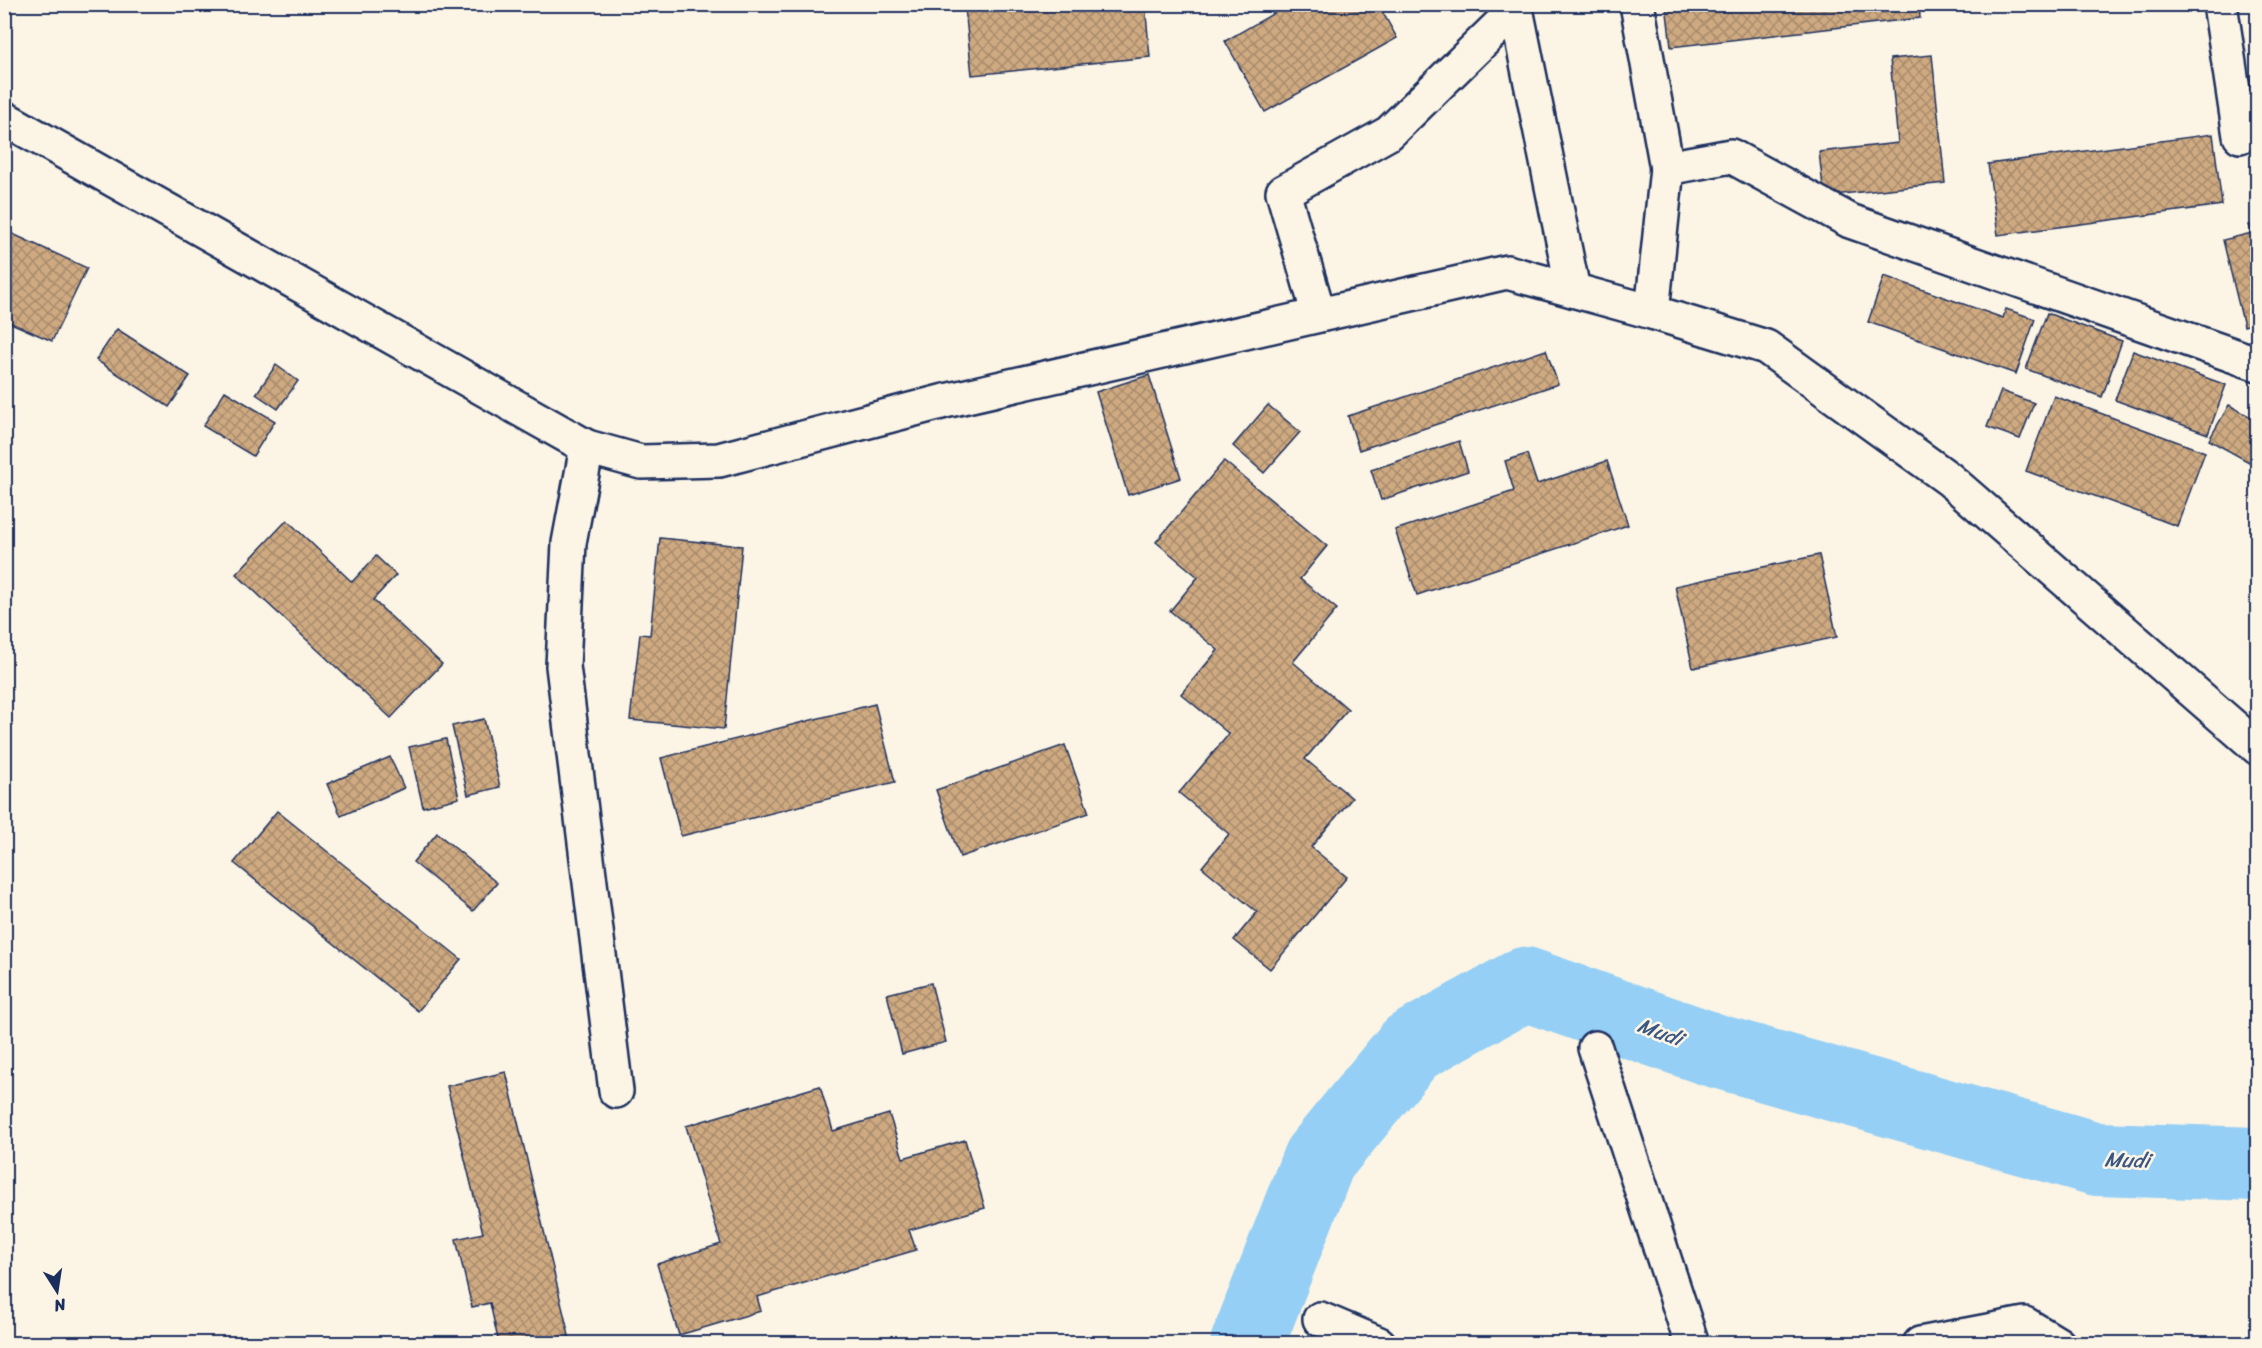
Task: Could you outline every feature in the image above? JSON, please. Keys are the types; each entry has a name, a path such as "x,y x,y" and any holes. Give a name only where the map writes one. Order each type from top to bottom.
{"street":[{"path":"1637,4 1667,168 1652,312"},
{"path":"2220,4 2240,136"},
{"path":"1515,7 1573,290"},
{"path":"1319,315 1283,192 1389,134 1515,7"},
{"path":"4,118 587,447 641,462 719,460 945,400 1507,272 1652,312 1766,347 1776,354 1949,479 2258,748"},
{"path":"1667,168 1731,156 1850,221 2258,364"},
{"path":"587,447 569,543 563,666 616,1091"},
{"path":"1595,1048 1692,1344"},
{"path":"1320,1318 1379,1344"},
{"path":"1920,1344 2025,1324 2058,1344"}],"building":[{"path":"1001,4 1145,4 1150,57 972,75 965,8"},
{"path":"1290,4 1378,4 1397,38 1265,112 1225,41"},
{"path":"1666,4 1919,4 1920,18 1671,47"},
{"path":"1932,55 1945,183 1824,196 1819,152 1898,143 1890,59"},
{"path":"2213,134 2222,205 1998,235 1988,164"},
{"path":"2258,223 2258,322 2244,326 2223,240 2252,233 2249,225"},
{"path":"4,230 87,268 52,341 4,320"},
{"path":"1884,276 2003,318 2006,309 2035,319 2016,374 1868,322"},
{"path":"2047,313 2122,341 2102,397 2026,369"},
{"path":"117,329 190,376 169,407 96,360"},
{"path":"1546,350 1558,384 1359,450 1348,416"},
{"path":"2133,351 2226,385 2208,434 2115,400"},
{"path":"276,365 298,381 278,409 256,394"},
{"path":"1149,375 1181,478 1128,495 1096,392"},
{"path":"225,391 275,421 253,456 203,426"},
{"path":"2001,391 2034,403 2020,439 1987,427"},
{"path":"2054,396 2205,452 2177,526 2026,471"},
{"path":"1268,405 1300,432 1264,473 1233,446"},
{"path":"2229,405 2258,421 2258,467 2209,440"},
{"path":"1459,441 1468,471 1381,500 1371,470"},
{"path":"1527,454 1537,484 1607,461 1628,525 1417,595 1395,530 1514,491 1505,461"},
{"path":"1224,461 1327,546 1300,579 1337,609 1293,662 1348,709 1305,759 1352,798 1311,847 1347,877 1270,969 1234,940 1257,912 1202,867 1229,834 1179,793 1229,734 1181,694 1218,650 1170,611 1198,577 1156,542"},
{"path":"287,520 352,582 376,556 396,575 373,600 442,664 391,718 236,574"},
{"path":"660,538 742,546 724,729 630,720 640,634 650,635"},
{"path":"1819,555 1837,637 1693,668 1675,586"},
{"path":"875,704 895,782 681,836 661,758"},
{"path":"484,719 500,787 468,795 452,726"},
{"path":"446,739 459,798 423,807 409,747"},
{"path":"1065,745 1089,813 960,857 936,790"},
{"path":"390,757 404,788 341,816 327,784"},
{"path":"277,811 461,959 418,1011 234,863"},
{"path":"437,833 497,883 473,911 413,862"},
{"path":"931,983 946,1042 902,1054 887,994"},
{"path":"506,1072 571,1344 499,1344 490,1303 472,1307 456,1239 483,1233 447,1086"},
{"path":"820,1086 833,1131 889,1114 903,1158 965,1140 985,1208 909,1230 916,1250 757,1297 761,1311 679,1335 657,1264 721,1244 686,1126"}],"waterway":[{"name":"Mudi","path":"1247,1344 1319,1159 1411,1047 1525,984 1713,1050 2097,1159 2258,1164"}]}
